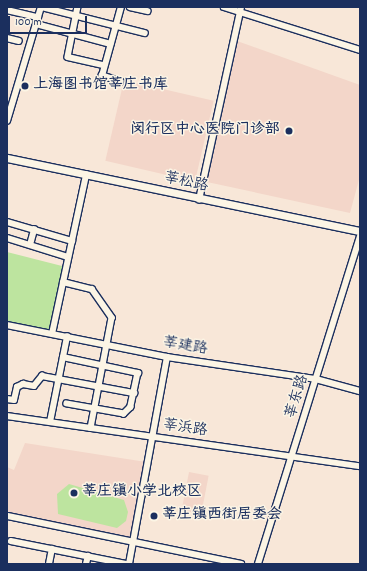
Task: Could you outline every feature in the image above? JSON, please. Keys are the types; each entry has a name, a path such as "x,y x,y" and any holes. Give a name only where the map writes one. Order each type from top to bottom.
{"main road":[{"name":"莘松路","path":"7,158 199,200 360,231"}],"street":[{"path":"7,121 41,7 145,33"},
{"path":"78,7 68,57 104,65"},
{"path":"121,7 102,76 121,82"},
{"path":"130,7 148,12"},
{"path":"224,7 241,9 360,50"},
{"path":"199,200 241,9"},
{"path":"7,10 38,17"},
{"path":"40,25 111,44"},
{"path":"7,38 19,42"},
{"path":"52,334 86,175"},
{"path":"7,222 72,241"},
{"path":"30,245 34,230"},
{"name":"莘东路","path":"258,564 360,236"},
{"path":"7,238 68,257"},
{"path":"63,282 92,288 112,318 91,428"},
{"name":"莘建路","path":"7,325 168,357 316,379 360,391"},
{"path":"50,422 67,337"},
{"path":"63,357 138,373 131,407 124,414 67,404"},
{"path":"129,564 131,543 168,357"},
{"path":"7,399 14,400 17,387 23,384 34,386 42,376 134,393"},
{"name":"莘浜路","path":"7,416 360,466"},
{"path":"8,516 131,543 241,564"},
{"path":"11,541 126,564"},
{"path":"49,564 52,549"},
{"path":"86,564 88,556"}],"shaded area":[{"name":"闵行区中心医院门诊部","path":"237,41 360,85 360,176 350,213 207,182"},
{"path":"124,80 214,101 195,182 105,161"},
{"name":"莘庄镇小学北校区","path":"25,443 146,462 131,543 7,516 7,467 14,470"},
{"path":"189,472 209,476 201,514 182,510"}],"green space":[{"path":"7,252 66,267 52,334 7,325"},
{"path":"69,484 124,500 128,512 126,521 117,528 58,514 57,494"}],"place":[{"name":"上海图书馆莘庄书库","path":"25,86"},
{"name":"闵行区中心医院门诊部","path":"289,131"},
{"name":"莘庄镇小学北校区","path":"74,493"},
{"name":"莘庄镇西街居委会","path":"154,516"}]}
